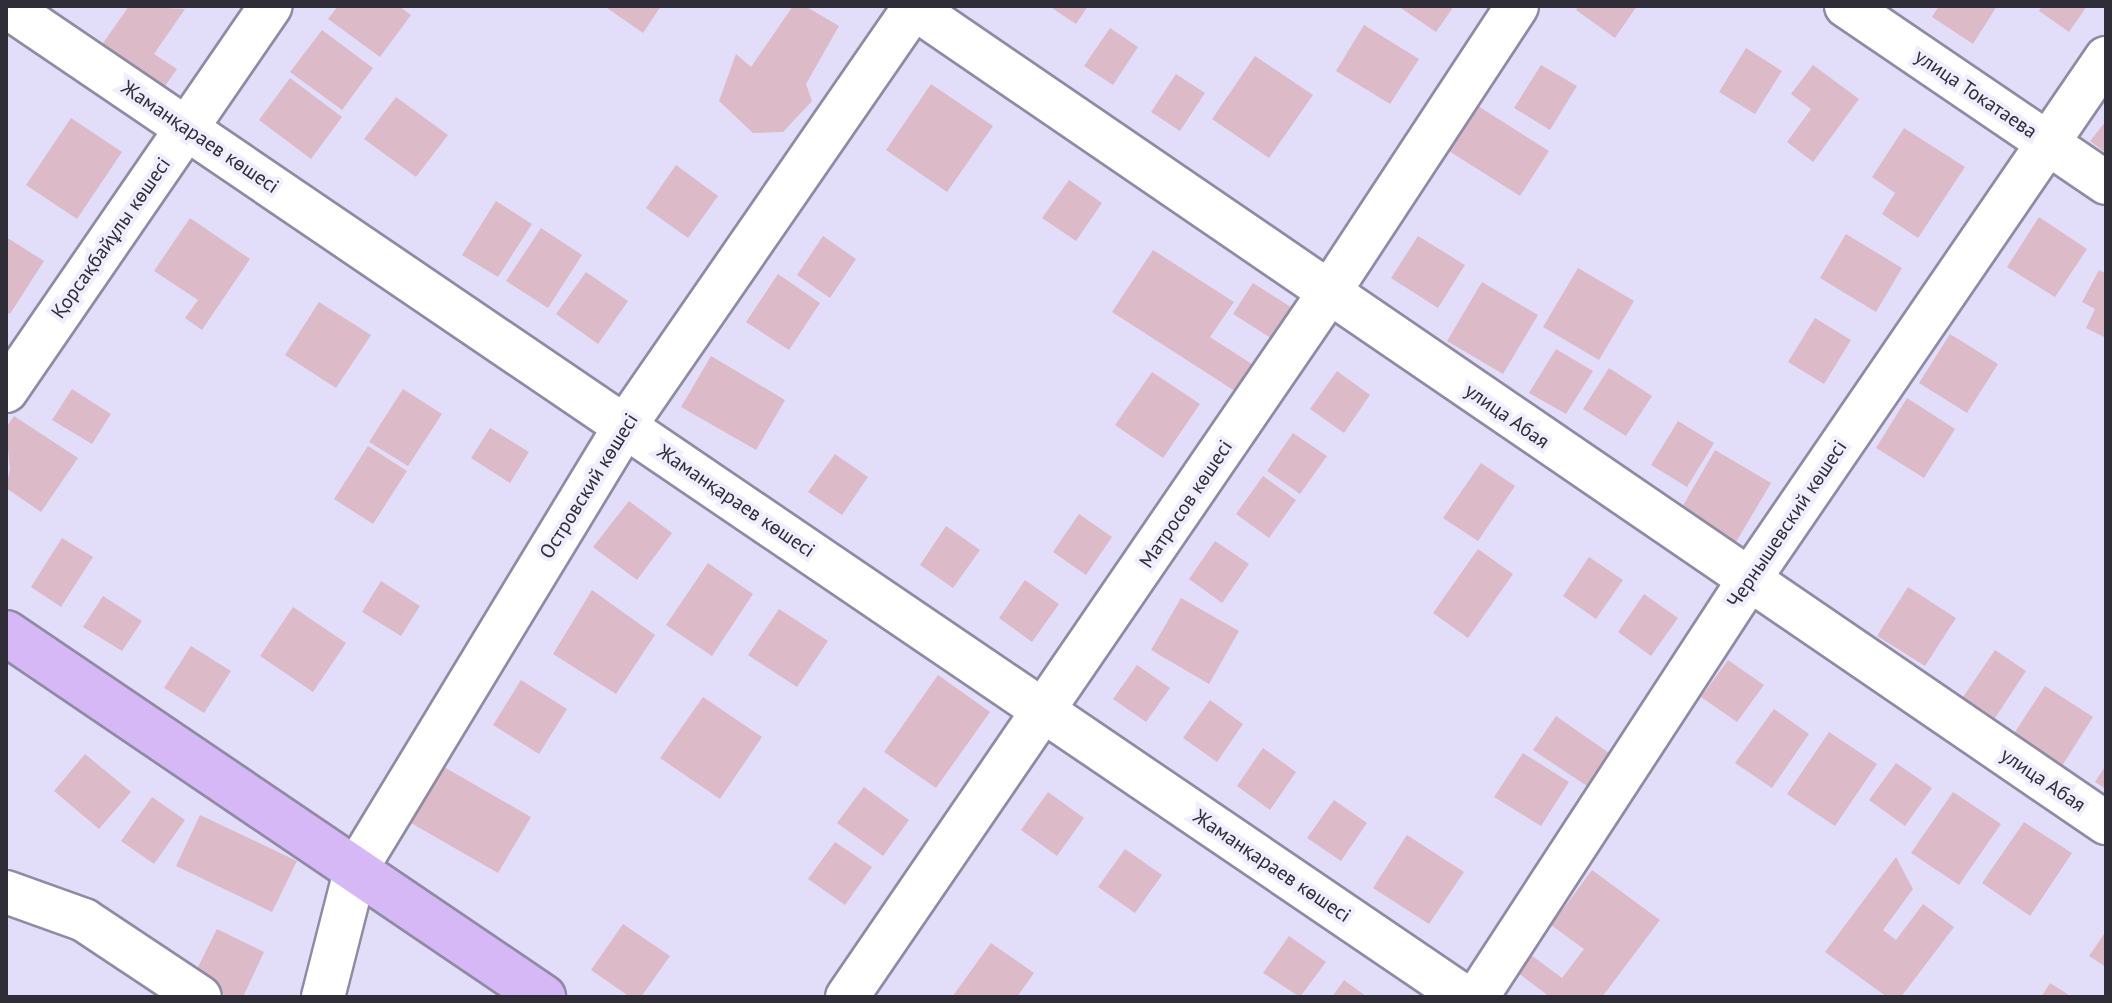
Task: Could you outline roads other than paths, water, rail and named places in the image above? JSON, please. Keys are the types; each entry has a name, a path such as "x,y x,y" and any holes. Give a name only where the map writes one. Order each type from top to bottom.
{"main road":[{"path":"6,633 355,871 525,995"}],"street":[{"name":"Жаманқараев көшесі","path":"6,6 1465,997"},
{"name":"Қорсақбайұлы көшесі","path":"6,391 271,6"},
{"name":"Матросов көшесі","path":"847,997 1045,712 1328,294 1517,6"},
{"name":"улица Токатаева","path":"1846,6 2106,183"},
{"name":"улица Абая","path":"913,7 1328,294 2106,823"},
{"name":"Островский көшесі","path":"323,997 355,871 625,426 913,7"},
{"name":"Чернышевский көшесі","path":"1477,997 1748,581 2106,58"},
{"path":"6,892 84,920 200,997"}]}
